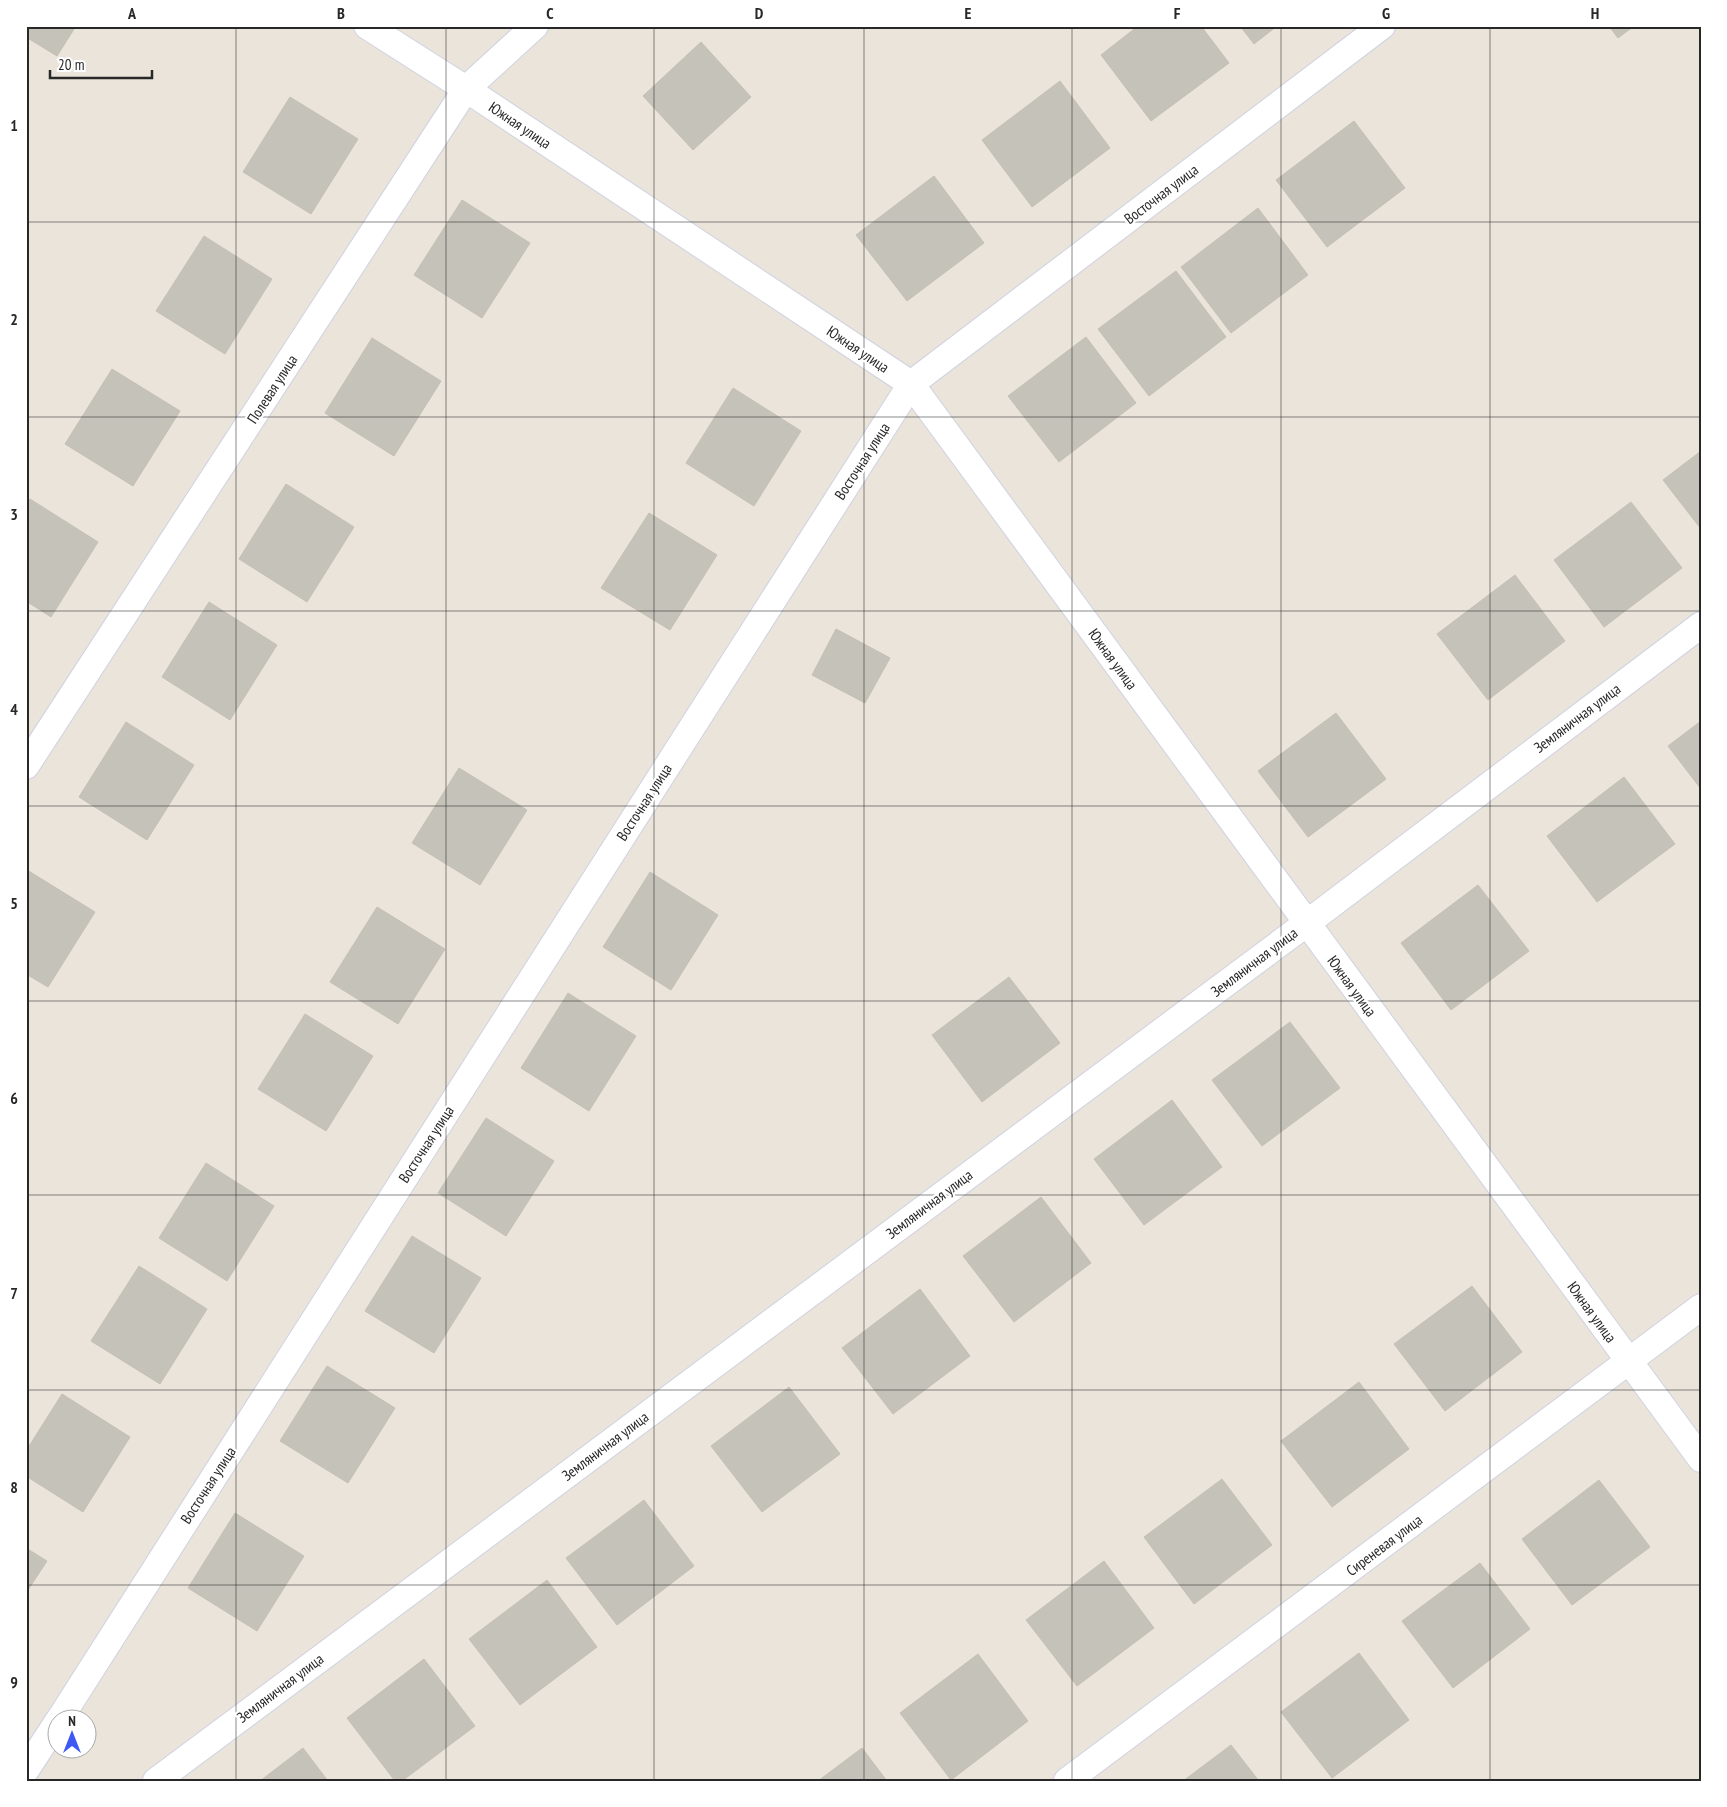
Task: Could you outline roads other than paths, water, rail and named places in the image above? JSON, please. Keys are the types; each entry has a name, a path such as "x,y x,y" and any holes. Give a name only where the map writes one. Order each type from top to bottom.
{"street":[{"name":"Южная улица","path":"367,26 466,89 910,384 1701,1459"},
{"name":"Полевая улица","path":"26,766 466,89 535,26"},
{"name":"Восточная улица","path":"64,1710 910,384 1382,26"},
{"name":"Земляничная улица","path":"156,1781 1306,923 1701,625"},
{"name":"Сиреневая улица","path":"1067,1781 1701,1308"},
{"name":"Восточная улица","path":"26,1770 48,1736"}]}
